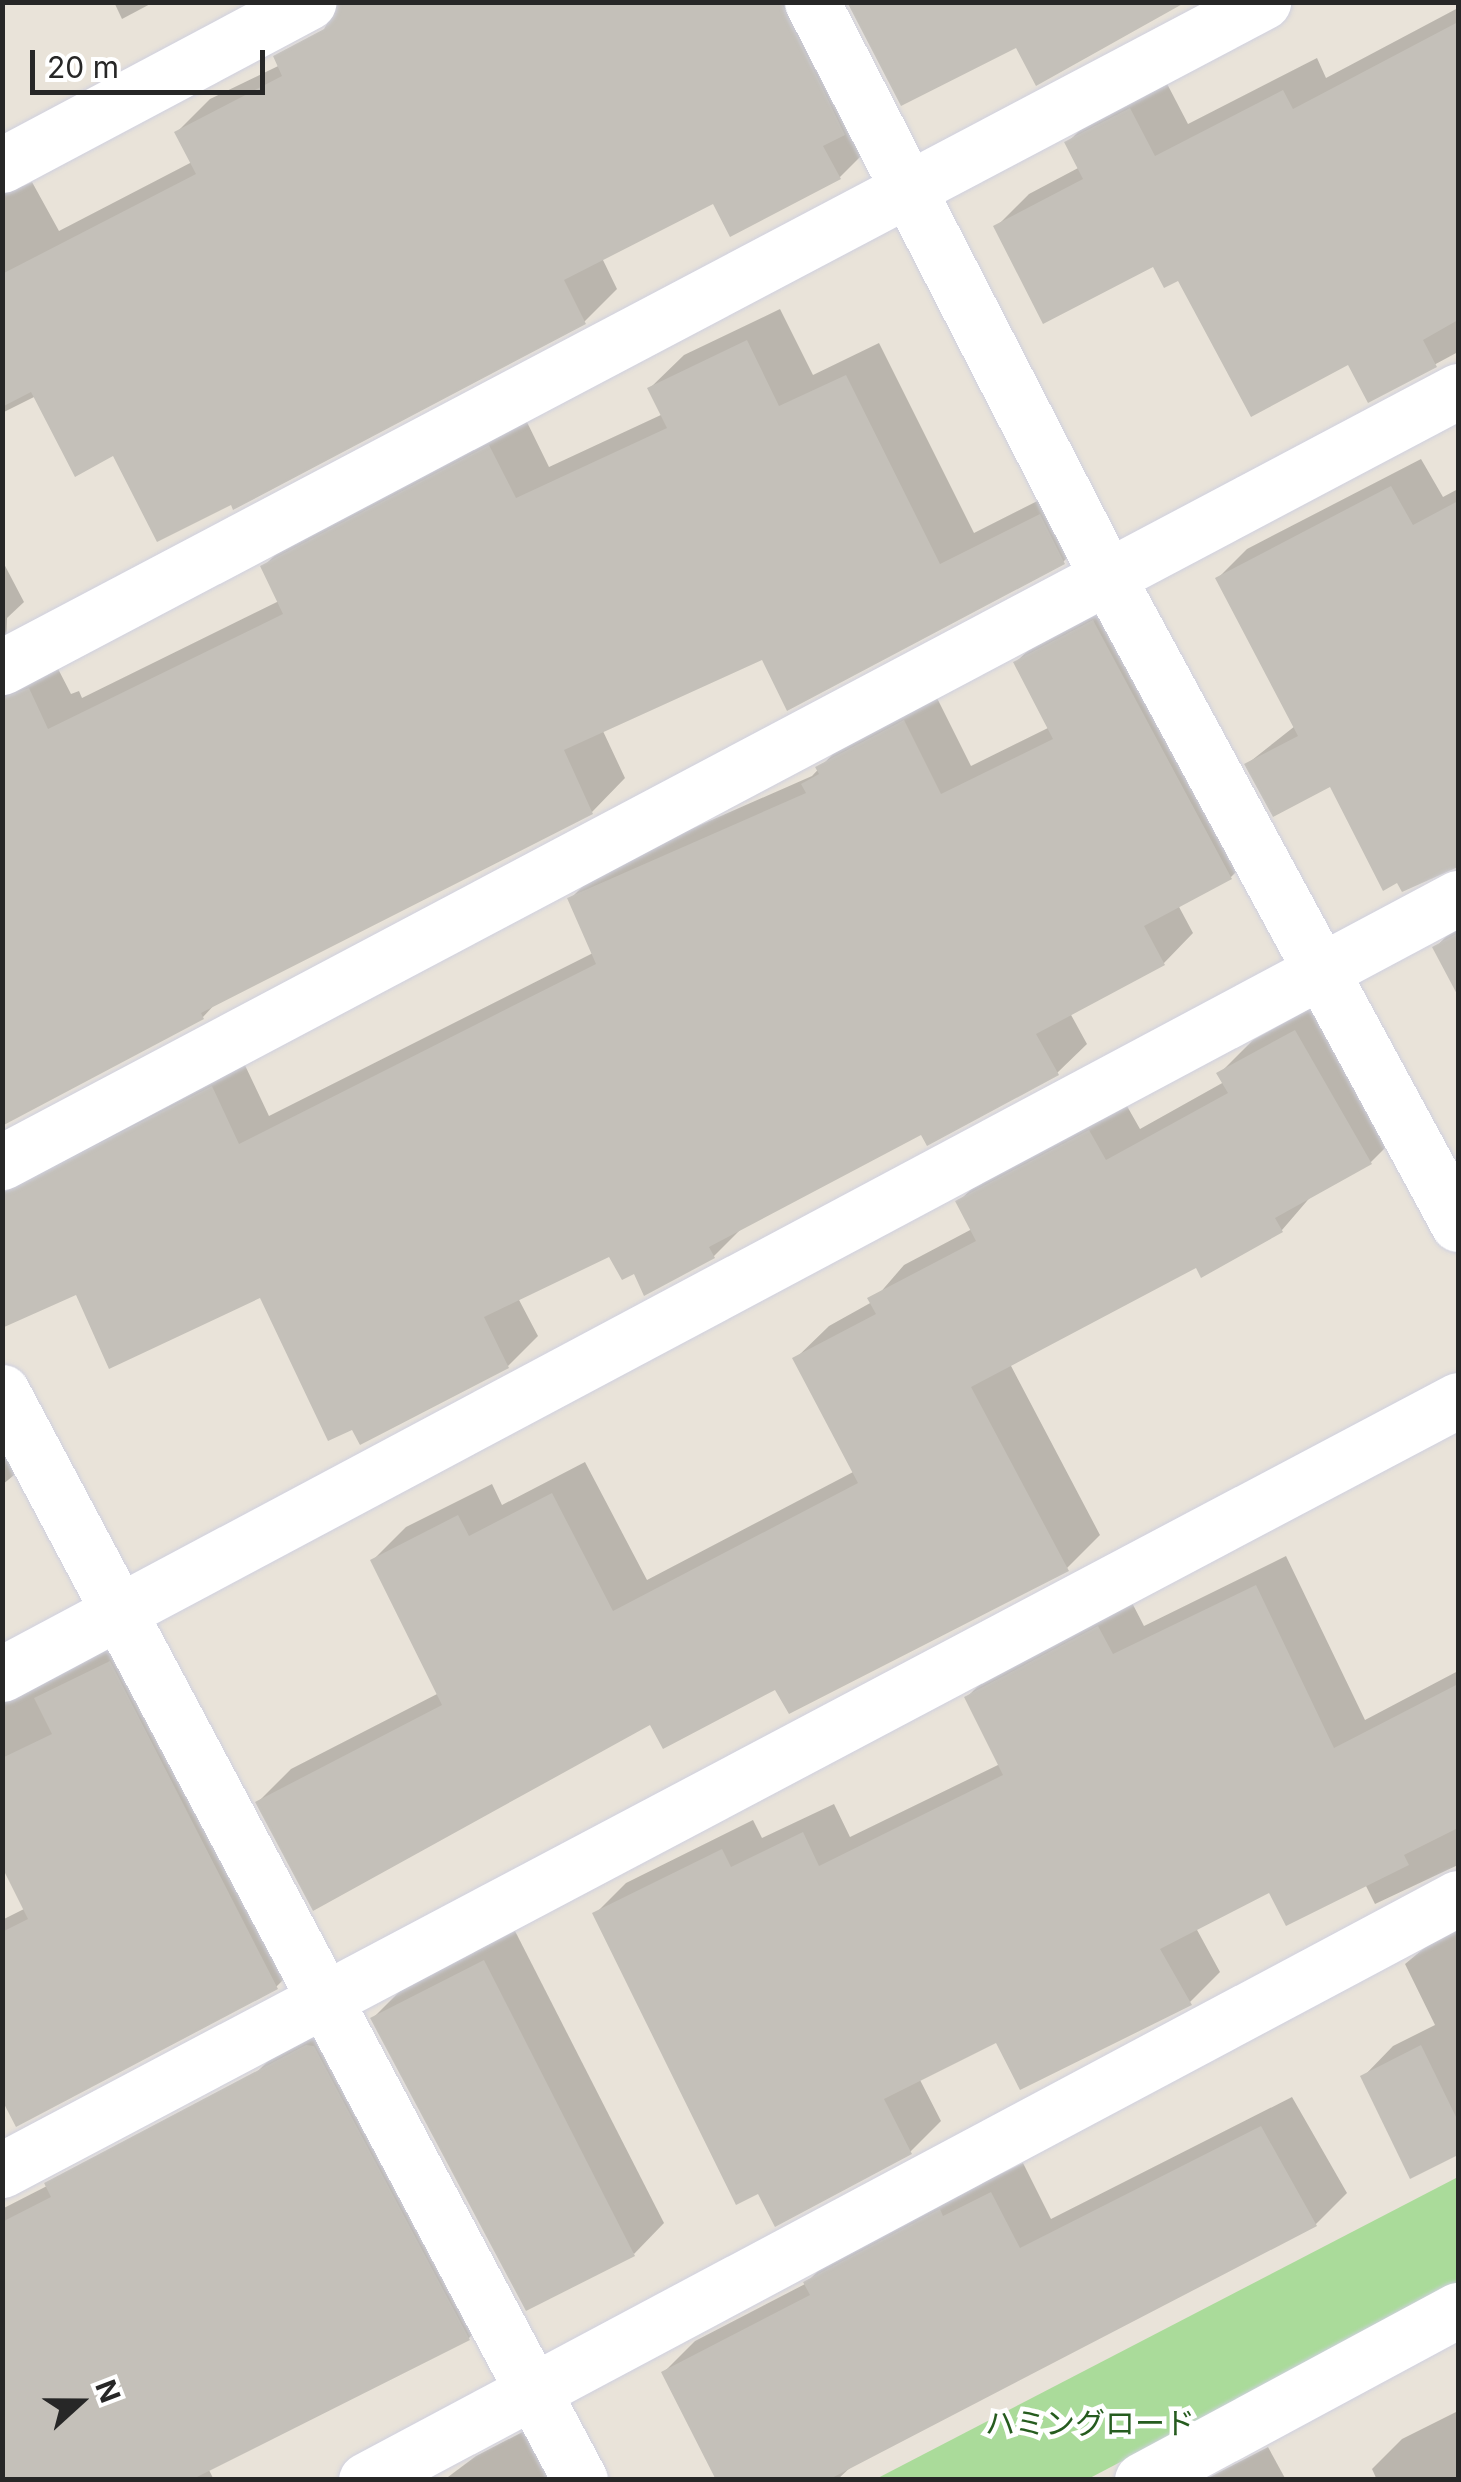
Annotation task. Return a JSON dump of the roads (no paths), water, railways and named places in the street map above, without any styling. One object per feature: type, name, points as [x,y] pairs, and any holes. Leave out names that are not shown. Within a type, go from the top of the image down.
[{"type":"street","points":[[2,166],[308,2]]},
{"type":"street","points":[[812,2],[1107,576],[1458,1224]]},
{"type":"street","points":[[2,667],[1264,2]]},
{"type":"street","points":[[2,1162],[1458,392]]},
{"type":"street","points":[[2,1674],[1458,898]]},
{"type":"street","points":[[2,1392],[328,1996],[580,2480]]},
{"type":"street","points":[[2,2170],[1458,1400]]},
{"type":"street","points":[[366,2480],[1458,1898]]},
{"type":"street","points":[[1142,2480],[1458,2310]]},
{"type":"park label","name":"ハミングロード","points":[[1090,2423]]}]
